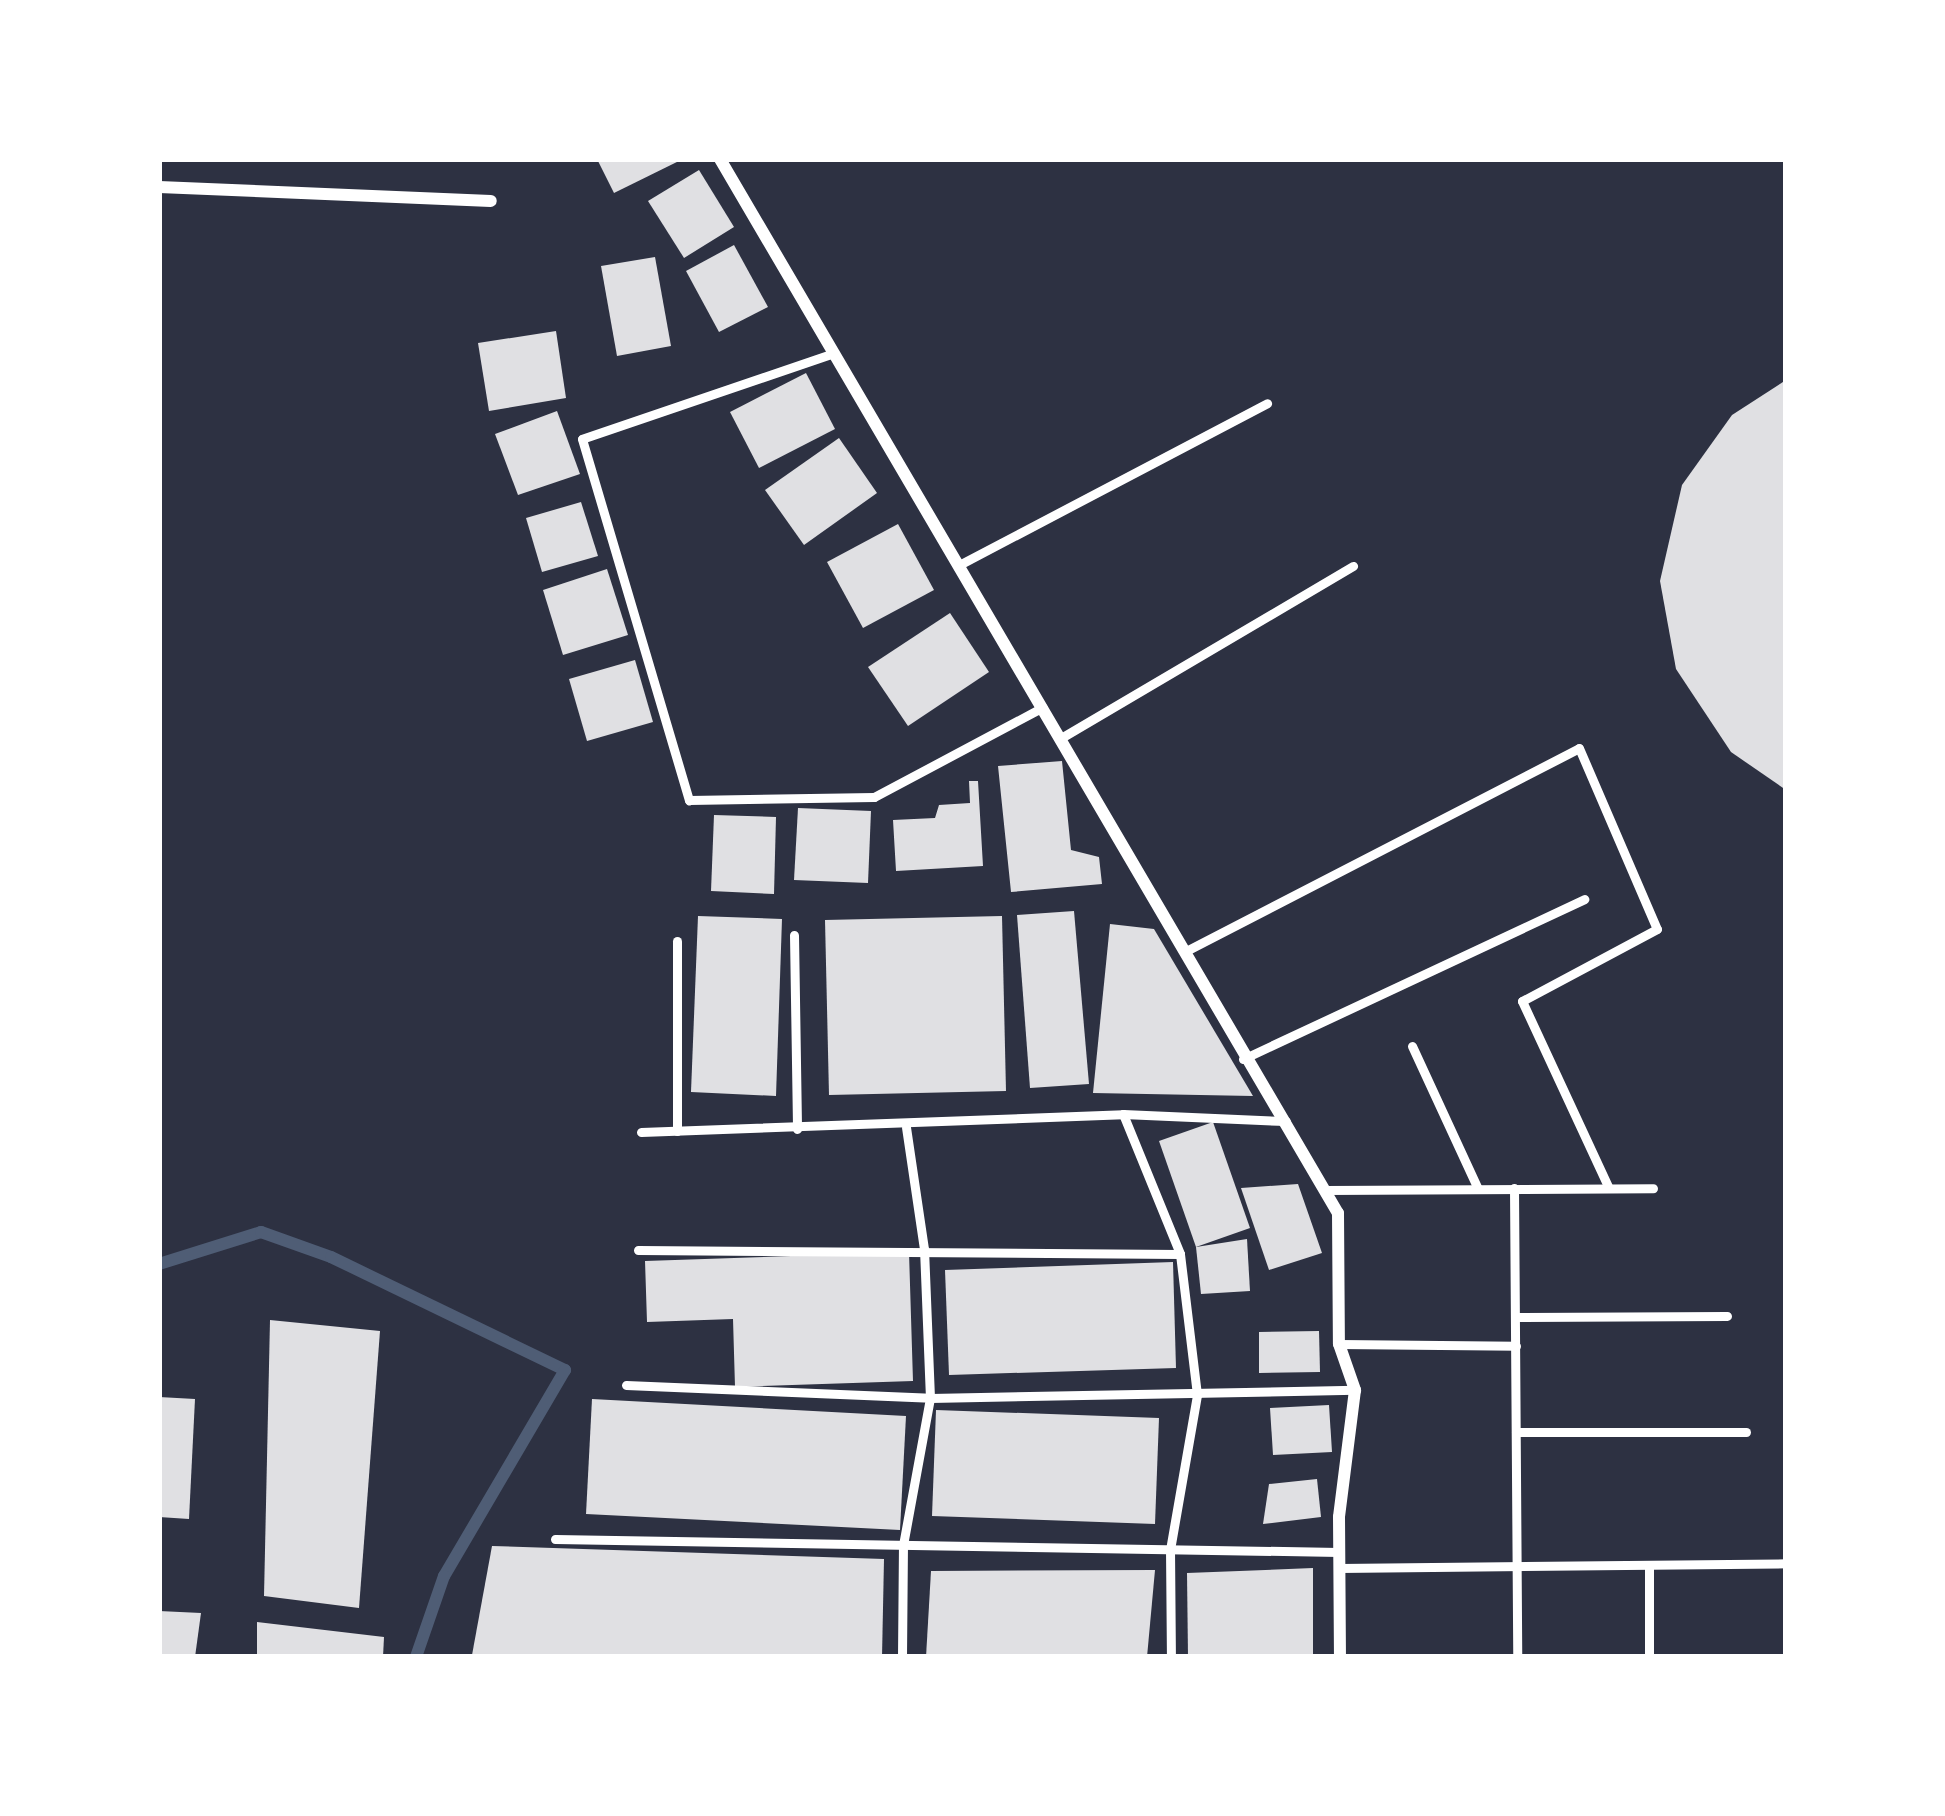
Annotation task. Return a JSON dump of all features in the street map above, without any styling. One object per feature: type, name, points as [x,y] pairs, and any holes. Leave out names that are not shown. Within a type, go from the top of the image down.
[{"type":"street","points":[[721,159],[1186,951],[1243,1059],[1286,1121],[1338,1213],[1339,1344],[1355,1390],[1340,1552],[1340,1657]]},
{"type":"street","points":[[159,187],[490,201]]},
{"type":"lane","points":[[834,352],[583,439],[689,800],[874,797],[1043,707]]},
{"type":"lane","points":[[959,565],[1267,403]]},
{"type":"lane","points":[[1060,737],[1353,566]]},
{"type":"lane","points":[[1186,951],[1579,748],[1658,929],[1522,1001],[1610,1188]]},
{"type":"lane","points":[[1243,1059],[1584,898]]},
{"type":"lane","points":[[794,935],[796,1130]]},
{"type":"lane","points":[[677,941],[677,1131]]},
{"type":"lane","points":[[1412,1046],[1478,1189]]},
{"type":"lane","points":[[641,1132],[906,1127],[1123,1114],[1286,1121]]},
{"type":"lane","points":[[1123,1114],[1180,1253],[1197,1395],[1170,1550],[1171,1657]]},
{"type":"lane","points":[[902,1657],[903,1545],[930,1398],[924,1249],[906,1127]]},
{"type":"lane","points":[[1514,1188],[1517,1657]]},
{"type":"lane","points":[[1324,1190],[1653,1188]]},
{"type":"lane","points":[[638,1250],[1180,1253]]},
{"type":"lane","points":[[1515,1317],[1727,1316]]},
{"type":"lane","points":[[1339,1344],[1516,1346]]},
{"type":"lane","points":[[626,1384],[930,1398],[1355,1390]]},
{"type":"lane","points":[[1516,1432],[1746,1432]]},
{"type":"lane","points":[[555,1539],[1340,1552]]},
{"type":"lane","points":[[1340,1568],[1786,1563]]},
{"type":"lane","points":[[1649,1564],[1649,1657]]},
{"type":"building","points":[[597,159],[683,159],[614,193]]},
{"type":"building","points":[[699,170],[734,227],[684,258],[648,201]]},
{"type":"building","points":[[734,245],[768,307],[719,332],[686,271]]},
{"type":"building","points":[[655,257],[671,346],[617,356],[601,266]]},
{"type":"building","points":[[556,331],[566,398],[489,411],[478,343]]},
{"type":"building","points":[[806,373],[835,429],[759,468],[730,412]]},
{"type":"building","points":[[1786,380],[1786,790],[1731,752],[1676,669],[1660,581],[1682,485],[1732,415]]},
{"type":"building","points":[[557,411],[580,474],[518,495],[495,434]]},
{"type":"building","points":[[839,438],[877,493],[804,545],[765,490]]},
{"type":"building","points":[[581,502],[598,556],[542,572],[526,518]]},
{"type":"building","points":[[898,524],[934,590],[863,628],[827,562]]},
{"type":"building","points":[[607,569],[628,635],[563,655],[543,590]]},
{"type":"building","points":[[950,613],[989,672],[908,726],[868,667]]},
{"type":"building","points":[[635,660],[653,722],[587,741],[569,679]]},
{"type":"building","points":[[1062,761],[1071,850],[1099,857],[1102,884],[1011,892],[998,766]]},
{"type":"building","points":[[969,781],[978,781],[983,866],[896,871],[893,820],[935,818],[939,805],[970,803]]},
{"type":"building","points":[[798,808],[871,811],[868,883],[794,880]]},
{"type":"building","points":[[714,815],[776,817],[774,894],[711,891]]},
{"type":"building","points":[[1074,911],[1089,1084],[1030,1088],[1017,915]]},
{"type":"building","points":[[698,916],[782,919],[776,1096],[691,1092]]},
{"type":"building","points":[[1002,916],[1006,1091],[829,1095],[825,920]]},
{"type":"building","points":[[1110,924],[1154,929],[1253,1096],[1093,1093]]},
{"type":"building","points":[[1213,1122],[1250,1228],[1196,1247],[1159,1141]]},
{"type":"building","points":[[1298,1184],[1322,1253],[1269,1270],[1241,1188]]},
{"type":"building","points":[[1247,1239],[1250,1291],[1201,1294],[1196,1247]]},
{"type":"building","points":[[909,1252],[913,1381],[735,1387],[733,1319],[647,1322],[645,1261]]},
{"type":"building","points":[[1173,1262],[1176,1368],[949,1375],[945,1270]]},
{"type":"building","points":[[270,1320],[380,1331],[359,1608],[264,1596]]},
{"type":"building","points":[[1319,1331],[1320,1372],[1259,1373],[1259,1332]]},
{"type":"building","points":[[159,1397],[195,1399],[189,1519],[159,1517]]},
{"type":"building","points":[[592,1399],[906,1416],[900,1530],[586,1514]]},
{"type":"building","points":[[1329,1405],[1332,1452],[1273,1455],[1270,1408]]},
{"type":"building","points":[[936,1410],[1159,1418],[1155,1524],[932,1516]]},
{"type":"building","points":[[1317,1479],[1321,1517],[1263,1524],[1269,1484]]},
{"type":"building","points":[[492,1546],[884,1559],[882,1657],[472,1655]]},
{"type":"building","points":[[1313,1568],[1313,1657],[1188,1657],[1187,1573]]},
{"type":"building","points":[[1155,1570],[1147,1657],[926,1657],[931,1571]]},
{"type":"building","points":[[159,1611],[201,1613],[195,1657],[159,1657]]},
{"type":"building","points":[[257,1622],[384,1637],[383,1657],[257,1657]]},
{"type":"waterway","points":[[159,1264],[261,1232],[331,1257],[565,1370],[444,1576],[416,1657]]}]
